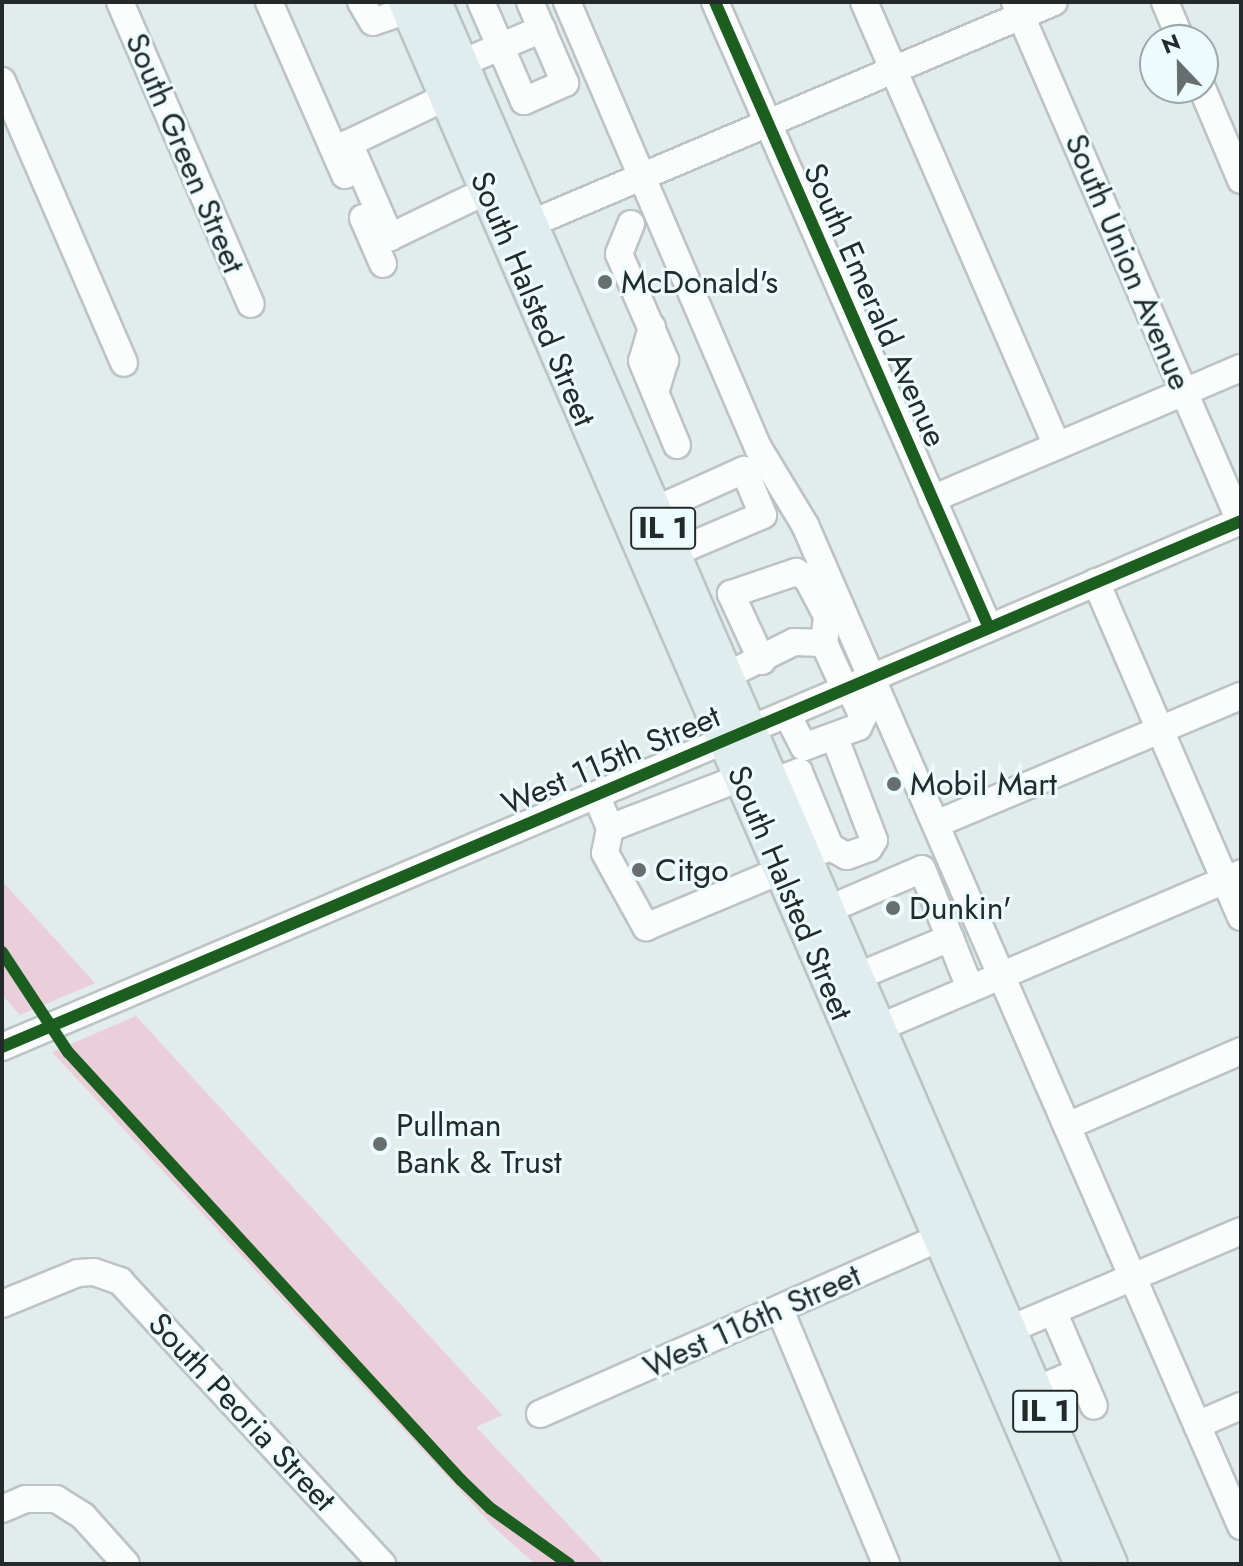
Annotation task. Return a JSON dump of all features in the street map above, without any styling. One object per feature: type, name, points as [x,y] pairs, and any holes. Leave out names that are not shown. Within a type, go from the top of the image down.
[{"type":"main road","name":"South Halsted Street","points":[[416,5],[462,63],[518,229],[737,735],[792,767],[805,859],[865,1033],[996,1335],[1081,1564]]},
{"type":"main road","name":"South Halsted Street","points":[[416,5],[446,97],[486,191],[518,229],[674,553],[726,676],[737,735],[740,778],[805,859],[856,977],[865,1033]]},
{"type":"main road","name":"South Halsted Street","points":[[996,1335],[1036,1390],[1111,1564]]},
{"type":"street","name":"South Green Street","points":[[120,2],[251,304]]},
{"type":"street","points":[[269,2],[383,264]]},
{"type":"street","points":[[361,2],[373,22],[416,5]]},
{"type":"street","points":[[481,2],[524,101],[565,83],[530,2]]},
{"type":"street","points":[[567,2],[759,449],[805,525],[855,685],[863,720],[834,736],[792,767]]},
{"type":"street","name":"South Emerald Avenue","points":[[715,2],[989,628]]},
{"type":"street","points":[[864,2],[1057,446]]},
{"type":"street","points":[[518,229],[894,70],[1018,9],[1054,2]]},
{"type":"street","points":[[1165,2],[1174,24]]},
{"type":"street","name":"South Union Avenue","points":[[1018,9],[1241,521]]},
{"type":"street","points":[[462,63],[542,29]]},
{"type":"street","points":[[2,81],[124,363]]},
{"type":"street","points":[[446,97],[349,143],[390,237],[486,191]]},
{"type":"street","points":[[1209,104],[1241,180]]},
{"type":"street","points":[[631,224],[619,254],[652,327],[641,351],[677,445]]},
{"type":"street","points":[[932,499],[1241,368]]},
{"type":"street","points":[[655,510],[744,470],[763,515],[674,553]]},
{"type":"street","name":"West 115th Street","points":[[2,1047],[1241,521]]},
{"type":"street","points":[[762,661],[731,594],[796,572],[807,578],[827,616],[824,643],[855,685],[936,824],[1241,1526]]},
{"type":"street","points":[[1096,582],[1160,730],[1233,877],[1241,917]]},
{"type":"street","points":[[704,624],[739,609]]},
{"type":"street","points":[[726,676],[762,661],[794,642],[824,643]]},
{"type":"street","points":[[936,824],[1241,696]]},
{"type":"street","points":[[787,714],[792,767]]},
{"type":"street","points":[[596,795],[610,828],[605,853],[646,927],[805,859],[847,856],[869,848],[874,840],[834,736]]},
{"type":"street","points":[[663,766],[678,801]]},
{"type":"street","points":[[610,828],[740,778]]},
{"type":"street","points":[[827,910],[922,869],[970,988]]},
{"type":"street","points":[[865,1033],[1233,877]]},
{"type":"street","points":[[856,977],[950,938]]},
{"type":"street","points":[[1067,1126],[1241,1051]]},
{"type":"street","points":[[996,1335],[1241,1231]]},
{"type":"street","name":"West 116th Street","points":[[540,1414],[952,1232]]},
{"type":"street","name":"South Peoria Street","points":[[2,1304],[64,1278],[94,1272],[120,1281],[382,1564]]},
{"type":"street","points":[[780,1310],[886,1564]]},
{"type":"street","points":[[1053,1311],[1094,1406]]},
{"type":"street","points":[[1036,1390],[1079,1372]]},
{"type":"street","points":[[1197,1425],[1241,1406]]},
{"type":"street","points":[[2,1509],[25,1499],[56,1499],[83,1516],[114,1561]]},
{"type":"shaded area","points":[[2,881],[95,983],[20,1015],[2,995]]},
{"type":"shaded area","points":[[136,1016],[502,1415],[476,1427],[605,1564],[535,1564],[495,1528],[52,1052]]},
{"type":"cycle path","points":[[715,2],[989,628]]},
{"type":"cycle path","points":[[2,1047],[1241,521]]},
{"type":"cycle path","points":[[2,952],[68,1052],[461,1480],[490,1508],[569,1564]]},
{"type":"place","name":"McDonald's","points":[[605,282]]},
{"type":"place","name":"Mobil Mart","points":[[894,784]]},
{"type":"place","name":"Citgo","points":[[639,870]]},
{"type":"place","name":"Dunkin'","points":[[893,908]]},
{"type":"place","name":"Pullman Bank & Trust","points":[[380,1144]]}]
